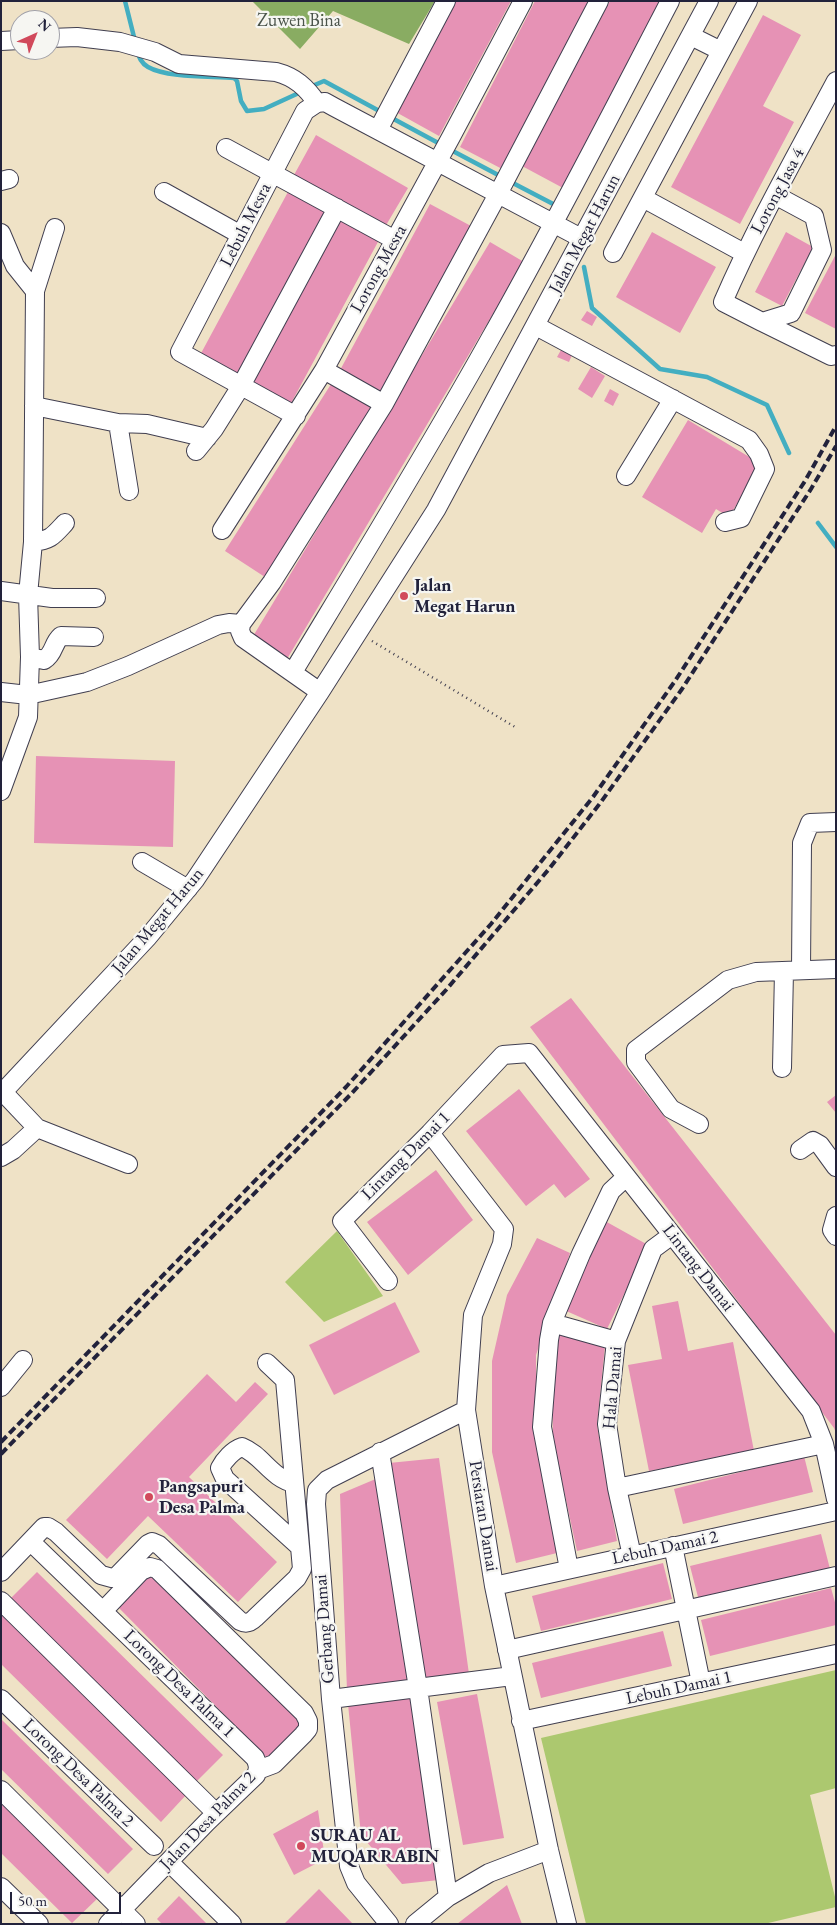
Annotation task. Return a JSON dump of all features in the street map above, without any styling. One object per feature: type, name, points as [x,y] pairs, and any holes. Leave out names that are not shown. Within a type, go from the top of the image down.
[{"type":"street","points":[[384,119],[446,1]]},
{"type":"street","name":"Lorong Mesra","points":[[222,530],[324,370],[523,1]]},
{"type":"street","points":[[320,692],[243,638],[240,631],[241,624],[272,582],[384,404],[599,1]]},
{"type":"street","points":[[293,672],[424,454],[554,223],[670,1]]},
{"type":"street","name":"Jalan Megat Harun","points":[[2,1093],[148,937],[188,889],[320,692],[436,510],[709,1]]},
{"type":"street","name":"Jalan Megat Harun","points":[[614,253],[748,1]]},
{"type":"street","points":[[691,36],[721,52]]},
{"type":"street","points":[[60,38],[77,37],[136,46],[160,54],[179,64],[276,72],[290,76],[309,93],[325,102],[384,119],[504,182],[554,223],[583,239]]},
{"type":"street","name":"Lorong Jasa 4","points":[[762,322],[723,302],[744,253],[836,82]]},
{"type":"street","name":"Lebuh Mesra","points":[[242,386],[180,352],[305,111],[309,93]]},
{"type":"street","points":[[226,148],[395,240]]},
{"type":"street","points":[[164,192],[241,235]]},
{"type":"street","points":[[762,322],[791,313],[822,250],[814,216],[775,195]]},
{"type":"street","points":[[643,198],[744,253]]},
{"type":"street","points":[[34,406],[118,423],[147,424],[202,445],[242,386],[336,208]]},
{"type":"street","points":[[1,791],[28,717],[30,657],[28,595],[33,542],[35,291],[55,228]]},
{"type":"street","points":[[1,233],[15,266],[35,291]]},
{"type":"street","points":[[762,322],[831,356],[836,355]]},
{"type":"street","points":[[536,326],[749,440],[759,454],[765,469],[741,518],[725,522]]},
{"type":"street","points":[[324,370],[384,404]]},
{"type":"street","points":[[242,386],[296,416]]},
{"type":"street","points":[[626,476],[673,399]]},
{"type":"street","points":[[118,423],[129,491]]},
{"type":"street","points":[[33,542],[46,541],[64,523]]},
{"type":"street","points":[[1,591],[52,598],[96,598]]},
{"type":"street","points":[[1,692],[28,695],[87,682],[128,666],[218,625],[229,623],[241,624]]},
{"type":"street","points":[[30,657],[44,660],[51,656],[56,641],[61,636],[94,637]]},
{"type":"street","points":[[782,1068],[793,970],[802,843],[810,823],[836,822]]},
{"type":"street","points":[[142,862],[188,889]]},
{"type":"street","points":[[698,1124],[671,1109],[636,1062],[636,1050],[728,980],[756,972],[836,969]]},
{"type":"street","name":"Lintang Damai 1","points":[[388,1281],[342,1221],[503,1055],[529,1053]]},
{"type":"street","name":"Lintang Damai","points":[[529,1053],[811,1411],[824,1444],[836,1499]]},
{"type":"street","points":[[2,1093],[37,1128],[128,1164]]},
{"type":"street","points":[[1,1157],[13,1150],[37,1128]]},
{"type":"street","name":"Persiaran Damai","points":[[430,1132],[504,1229],[502,1244],[473,1315],[466,1410],[494,1586],[521,1721],[567,1924]]},
{"type":"street","points":[[800,1150],[812,1141],[820,1145],[836,1167]]},
{"type":"street","points":[[569,1570],[542,1427],[549,1340],[552,1323],[611,1190],[626,1177]]},
{"type":"street","points":[[836,1216],[832,1230],[836,1236]]},
{"type":"street","name":"Hala Damai","points":[[632,1556],[617,1488],[607,1424],[616,1341],[654,1249],[672,1235]]},
{"type":"street","points":[[552,1323],[616,1341]]},
{"type":"street","points":[[1,1387],[23,1360]]},
{"type":"street","points":[[1,1572],[44,1527],[48,1527],[101,1575],[112,1578],[117,1576],[152,1542],[159,1545],[240,1621],[250,1622],[300,1575],[302,1569],[285,1380],[267,1363]]},
{"type":"street","name":"Gerbang Damai","points":[[389,1924],[356,1883],[349,1866],[331,1699],[316,1504],[317,1490],[327,1480],[466,1410]]},
{"type":"street","points":[[617,1488],[824,1444]]},
{"type":"street","points":[[294,1483],[280,1478],[253,1453],[242,1447],[237,1449],[223,1462],[220,1468],[225,1480],[300,1548]]},
{"type":"street","points":[[380,1452],[418,1688],[448,1897]]},
{"type":"street","name":"Lebuh Damai 2","points":[[494,1586],[836,1511]]},
{"type":"street","name":"Lorong Desa Palma 1","points":[[31,1542],[257,1764]]},
{"type":"street","points":[[673,1546],[701,1683]]},
{"type":"street","points":[[102,1611],[141,1570],[150,1567],[157,1569],[304,1713],[308,1721],[308,1729],[303,1735],[274,1764],[257,1764]]},
{"type":"street","points":[[507,1650],[836,1576]]},
{"type":"street","points":[[1,1601],[216,1813]]},
{"type":"street","name":"Lebuh Damai 1","points":[[521,1721],[836,1654]]},
{"type":"street","points":[[331,1699],[512,1676]]},
{"type":"street","name":"Lorong Desa Palma 2","points":[[1,1699],[154,1846]]},
{"type":"street","name":"Jalan Desa Palma 2","points":[[108,1924],[216,1813],[256,1775],[257,1764]]},
{"type":"street","points":[[1,1790],[136,1924]]},
{"type":"street","points":[[415,1924],[448,1897],[490,1873],[549,1850]]},
{"type":"street","points":[[169,1862],[232,1924]]},
{"type":"street","points":[[1,1887],[39,1924]]},
{"type":"path","points":[[358,633],[515,727]]},
{"type":"green space","name":"Zuwen Bina","points":[[252,1],[435,1],[409,44],[333,11],[300,49]]},
{"type":"green space","points":[[337,1231],[383,1296],[324,1322],[285,1282]]},
{"type":"green space","points":[[836,1670],[836,1788],[810,1795],[836,1907],[764,1924],[586,1924],[541,1738]]},
{"type":"building","points":[[453,1],[511,1],[439,136],[394,111]]},
{"type":"building","points":[[535,1],[594,1],[506,171],[460,147]]},
{"type":"building","points":[[610,1],[663,1],[563,188],[522,166]]},
{"type":"building","points":[[763,15],[801,35],[763,106],[794,122],[740,224],[671,187]]},
{"type":"building","points":[[316,135],[408,188],[385,227],[294,175]]},
{"type":"building","points":[[289,190],[330,212],[239,379],[199,357]]},
{"type":"building","points":[[430,204],[471,226],[380,395],[339,372]]},
{"type":"building","points":[[339,218],[379,240],[289,407],[248,385]]},
{"type":"building","points":[[652,232],[716,267],[680,333],[616,297]]},
{"type":"building","points":[[786,232],[813,247],[782,306],[755,292]]},
{"type":"building","points":[[490,242],[524,262],[287,659],[252,638]]},
{"type":"building","points":[[836,254],[836,329],[805,313]]},
{"type":"building","points":[[587,311],[597,317],[592,326],[581,320]]},
{"type":"building","points":[[561,350],[572,355],[569,362],[557,357]]},
{"type":"building","points":[[591,367],[605,376],[592,398],[578,389]]},
{"type":"building","points":[[333,381],[376,409],[268,579],[225,551]]},
{"type":"building","points":[[610,389],[619,394],[613,406],[604,401]]},
{"type":"building","points":[[688,420],[761,464],[729,517],[716,509],[702,533],[642,497]]},
{"type":"building","points":[[36,756],[175,761],[173,847],[34,843]]},
{"type":"building","points":[[571,998],[836,1335],[836,1433],[530,1027]]},
{"type":"building","points":[[519,1089],[590,1179],[565,1198],[554,1184],[526,1206],[466,1131]]},
{"type":"building","points":[[836,1095],[836,1113],[827,1102]]},
{"type":"building","points":[[436,1170],[473,1220],[408,1275],[367,1222]]},
{"type":"building","points":[[605,1221],[648,1245],[607,1329],[564,1310]]},
{"type":"building","points":[[537,1238],[570,1253],[536,1355],[536,1437],[557,1553],[516,1563],[492,1452],[492,1361],[507,1295]]},
{"type":"building","points":[[678,1301],[688,1351],[733,1342],[754,1451],[649,1471],[628,1365],[662,1359],[652,1306]]},
{"type":"building","points":[[395,1302],[420,1352],[334,1395],[309,1345]]},
{"type":"building","points":[[557,1335],[579,1337],[605,1346],[597,1425],[617,1541],[577,1551],[553,1440],[552,1349]]},
{"type":"building","name":"Pangsapuri Desa Palma","points":[[207,1374],[236,1402],[255,1382],[268,1394],[189,1477],[277,1562],[238,1602],[148,1516],[107,1559],[66,1520]]},
{"type":"building","points":[[804,1456],[813,1492],[683,1524],[674,1489]]},
{"type":"building","points":[[439,1458],[469,1674],[424,1679],[389,1463]]},
{"type":"building","points":[[378,1478],[409,1684],[347,1691],[340,1494]]},
{"type":"building","points":[[821,1534],[830,1569],[699,1601],[690,1566]]},
{"type":"building","points":[[663,1563],[672,1599],[541,1631],[532,1596]]},
{"type":"building","points":[[37,1572],[223,1755],[196,1782],[10,1599]]},
{"type":"building","points":[[148,1572],[305,1724],[271,1762],[117,1606]]},
{"type":"building","points":[[831,1588],[836,1606],[836,1625],[710,1656],[701,1620]]},
{"type":"building","points":[[1,1611],[187,1794],[161,1822],[1,1664]]},
{"type":"building","points":[[663,1631],[672,1666],[541,1698],[532,1663]]},
{"type":"building","points":[[413,1694],[439,1880],[402,1884],[361,1835],[348,1704]]},
{"type":"building","points":[[477,1694],[504,1838],[463,1845],[437,1702]]},
{"type":"building","points":[[1,1719],[133,1849],[108,1874],[1,1769]]},
{"type":"building","points":[[1,1803],[98,1898],[72,1923],[1,1853]]},
{"type":"building","name":"SURAU AL MUQARRABIN","points":[[318,1810],[325,1859],[294,1875],[273,1834]]},
{"type":"building","points":[[507,1885],[522,1924],[457,1924]]},
{"type":"building","points":[[319,1889],[353,1924],[284,1924]]},
{"type":"building","points":[[179,1896],[207,1924],[162,1924],[157,1919]]},
{"type":"waterway","points":[[125,1],[135,41]]},
{"type":"waterway","points":[[137,51],[144,64],[156,71],[178,75],[234,78],[237,81],[241,101],[247,111],[264,109],[301,92]]},
{"type":"waterway","points":[[310,87],[324,81],[383,113]]},
{"type":"waterway","points":[[390,117],[442,145]]},
{"type":"waterway","points":[[449,149],[502,177]]},
{"type":"waterway","points":[[509,181],[557,206]]},
{"type":"waterway","points":[[584,267],[592,308],[660,369],[707,377],[767,405],[789,453]]},
{"type":"waterway","points":[[818,523],[836,547]]},
{"type":"railway","points":[[1,1442],[346,1087],[491,924],[593,797],[675,681],[805,481],[836,426]]},
{"type":"railway","points":[[1,1454],[352,1093],[446,990],[549,869],[601,802],[682,689],[811,489],[836,446]]},
{"type":"place","name":"Jalan Megat Harun","points":[[404,596]]},
{"type":"place","name":"Pangsapuri Desa Palma","points":[[149,1497]]},
{"type":"place","name":"SURAU AL MUQARRABIN","points":[[301,1846]]}]
